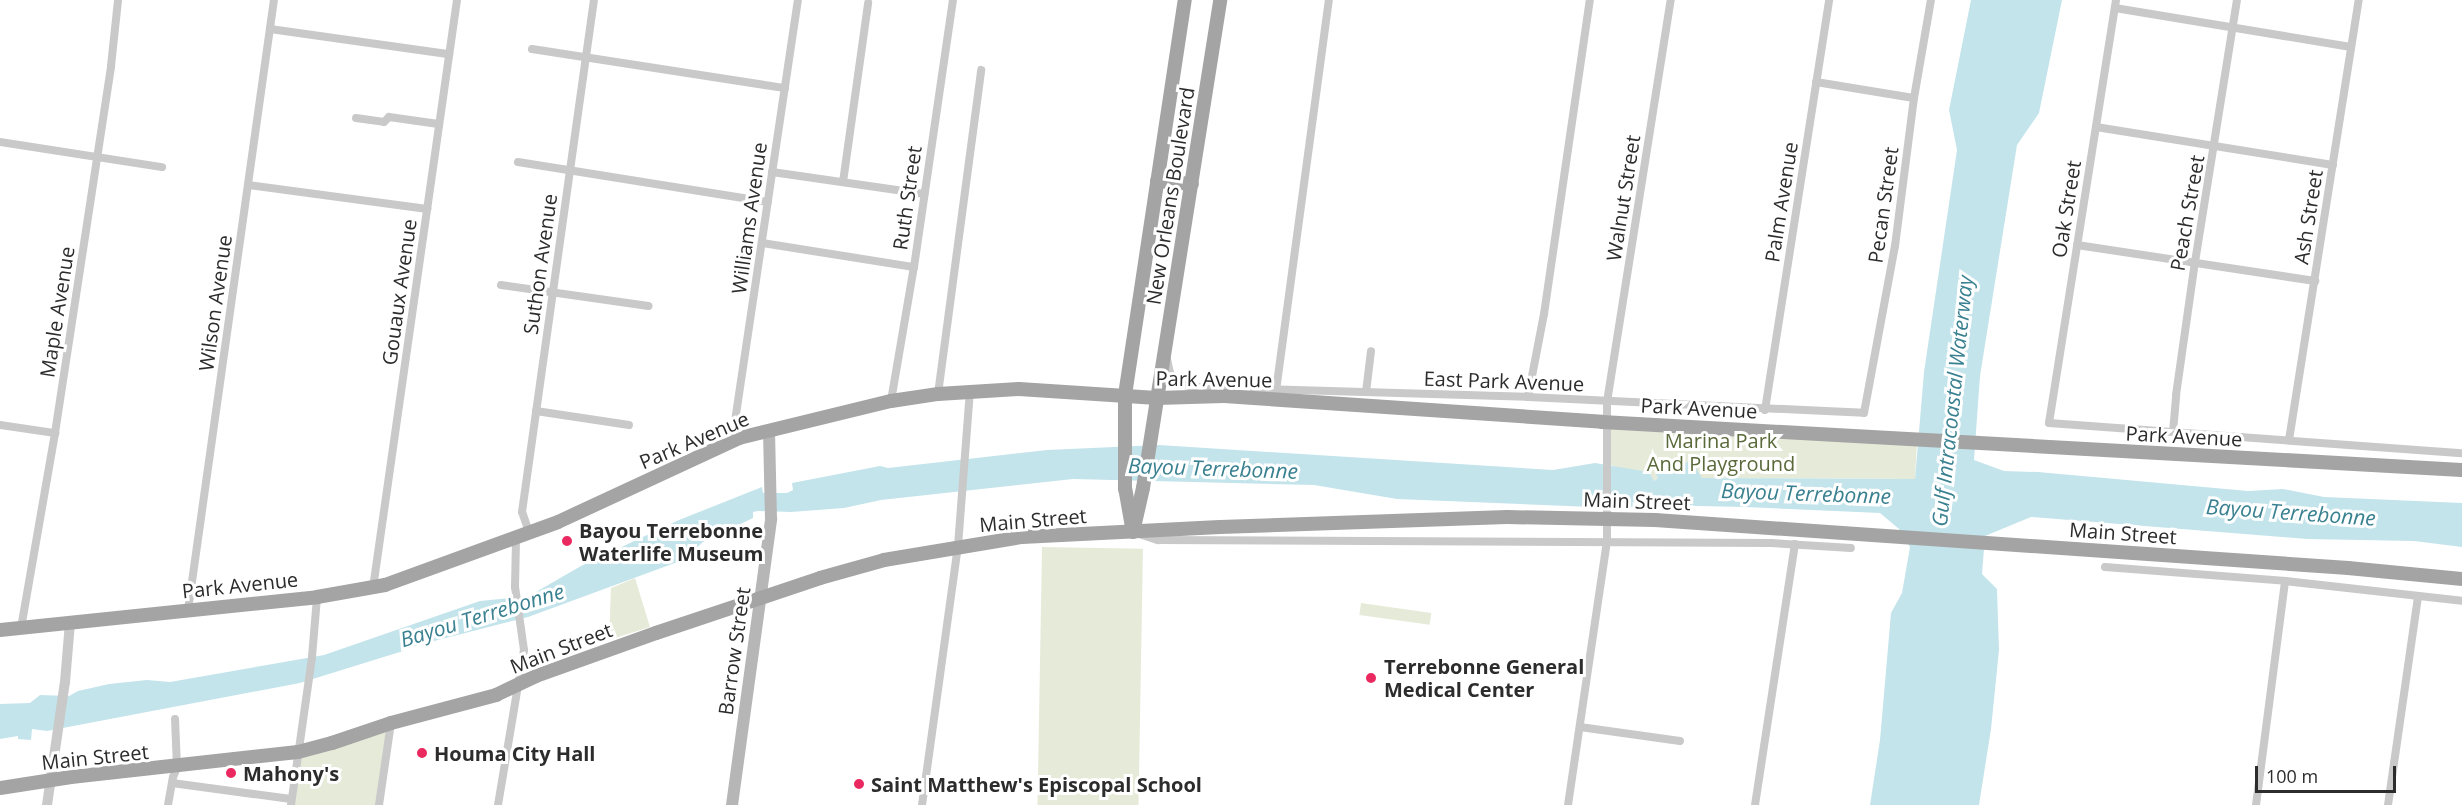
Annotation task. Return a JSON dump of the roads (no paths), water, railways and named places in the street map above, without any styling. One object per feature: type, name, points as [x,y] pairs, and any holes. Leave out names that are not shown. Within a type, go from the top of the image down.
[{"type":"main road","name":"New Orleans Boulevard","points":[[1133,532],[1125,489],[1125,395],[1185,0]]},
{"type":"main road","name":"New Orleans Boulevard","points":[[1133,532],[1143,488],[1166,352],[1220,0]]},
{"type":"main road","points":[[1157,181],[1192,184]]},
{"type":"main road","name":"Park Avenue","points":[[0,630],[317,597],[373,588],[558,522],[732,441],[891,401],[970,391],[1019,389],[1157,398],[1224,396],[1602,422],[2462,470]]},
{"type":"main road","name":"Barrow Street","points":[[732,805],[771,519],[769,430]]},
{"type":"main road","name":"Main Street","points":[[0,788],[298,752],[391,723],[496,695],[519,684],[762,596],[884,560],[1022,537],[1220,527],[1507,517],[1655,520],[2336,567],[2462,579]]},
{"type":"street","name":"Maple Avenue","points":[[21,628],[55,433],[97,157],[118,0]]},
{"type":"street","name":"Wilson Avenue","points":[[188,610],[274,0]]},
{"type":"street","name":"Gouaux Avenue","points":[[373,588],[457,0]]},
{"type":"street","name":"Suthon Avenue","points":[[498,805],[524,650],[515,587],[522,535],[522,512],[594,0]]},
{"type":"street","name":"Williams Avenue","points":[[732,441],[798,0]]},
{"type":"street","name":"Ruth Street","points":[[891,401],[914,267],[953,0]]},
{"type":"street","points":[[1276,391],[1329,0]]},
{"type":"street","points":[[1528,397],[1545,303],[1590,0]]},
{"type":"street","name":"Walnut Street","points":[[1568,805],[1607,542],[1607,402],[1671,0]]},
{"type":"street","name":"Palm Avenue","points":[[1765,410],[1829,0]]},
{"type":"street","name":"Pecan Street","points":[[1864,413],[1895,246],[1914,98],[1931,0]]},
{"type":"street","name":"Peach Street","points":[[2173,432],[2195,262],[2237,0]]},
{"type":"street","name":"Ash Street","points":[[2289,440],[2359,0]]},
{"type":"street","points":[[843,182],[868,3]]},
{"type":"street","points":[[2115,4],[2351,47]]},
{"type":"street","name":"Oak Street","points":[[2049,423],[2115,4]]},
{"type":"street","points":[[270,29],[449,54]]},
{"type":"street","points":[[532,49],[785,88]]},
{"type":"street","points":[[938,394],[981,70]]},
{"type":"street","points":[[1816,82],[1914,98]]},
{"type":"street","points":[[356,118],[384,122],[389,117],[439,124]]},
{"type":"street","points":[[2096,127],[2333,165]]},
{"type":"street","points":[[0,142],[162,167]]},
{"type":"street","points":[[518,162],[768,202]]},
{"type":"street","points":[[772,172],[924,194]]},
{"type":"street","points":[[248,185],[427,209]]},
{"type":"street","points":[[762,243],[914,267]]},
{"type":"street","points":[[2077,245],[2314,281]]},
{"type":"street","points":[[501,285],[649,306]]},
{"type":"street","points":[[1366,392],[1371,351]]},
{"type":"street","name":"East Park Avenue","points":[[1166,352],[1170,373],[1179,384],[1276,391],[1528,397],[1864,413]]},
{"type":"street","points":[[922,805],[958,546],[970,391]]},
{"type":"street","points":[[536,411],[629,425]]},
{"type":"street","name":"Park Avenue","points":[[2049,423],[2462,453]]},
{"type":"street","points":[[0,424],[55,433]]},
{"type":"street","name":"Main Street","points":[[1133,532],[1158,540],[1795,544],[1851,548]]},
{"type":"street","points":[[1755,805],[1795,544]]},
{"type":"street","name":"Main Street","points":[[2104,567],[2285,581],[2462,601]]},
{"type":"street","points":[[2256,805],[2285,581]]},
{"type":"street","points":[[2388,805],[2418,596]]},
{"type":"street","points":[[172,783],[291,802],[312,657],[317,597]]},
{"type":"street","points":[[47,805],[65,682],[70,623]]},
{"type":"street","points":[[168,805],[177,768],[175,719]]},
{"type":"street","points":[[379,805],[391,723]]},
{"type":"street","points":[[1580,727],[1680,741]]},
{"type":"water","points":[[1971,0],[2062,0],[2039,113],[2017,145],[1980,376],[1974,460],[2004,471],[2248,491],[2283,489],[2324,497],[2462,503],[2462,547],[2414,541],[2307,539],[2031,517],[1985,536],[1982,574],[1997,589],[1999,650],[1991,729],[1979,805],[1870,805],[1880,740],[1891,613],[1902,593],[1910,547],[1899,529],[1880,513],[1654,505],[1618,508],[1397,499],[1314,485],[1073,479],[881,500],[844,508],[791,512],[758,511],[753,512],[753,518],[703,542],[683,560],[528,617],[403,649],[403,651],[300,683],[47,731],[32,729],[31,740],[18,739],[18,736],[0,739],[0,704],[30,703],[40,695],[69,696],[78,691],[109,684],[147,680],[170,682],[324,655],[480,601],[529,596],[581,566],[679,520],[762,487],[763,493],[787,493],[793,490],[792,483],[880,466],[888,468],[1047,450],[1159,445],[1553,470],[1595,463],[1649,472],[1654,481],[1658,478],[1655,473],[1670,465],[1673,470],[1691,460],[1702,478],[1915,479],[1924,372],[1957,150],[1949,110]]},
{"type":"place","name":"Bayou Terrebonne Waterlife Museum","points":[[567,541]]},
{"type":"place","name":"Terrebonne General Medical Center","points":[[1371,678]]},
{"type":"place","name":"Houma City Hall","points":[[422,753]]},
{"type":"place","name":"Mahony's","points":[[231,773]]},
{"type":"place","name":"Saint Matthew's Episcopal School","points":[[859,784]]},
{"type":"water label","name":"Gulf Intracoastal Waterway","points":[[1952,401]]},
{"type":"water label","name":"Bayou Terrebonne","points":[[1213,468]]},
{"type":"water label","name":"Bayou Terrebonne","points":[[1806,493]]},
{"type":"water label","name":"Bayou Terrebonne","points":[[2291,512]]},
{"type":"water label","name":"Bayou Terrebonne","points":[[482,615]]},
{"type":"park label","name":"Marina Park And Playground","points":[[1721,452]]}]
